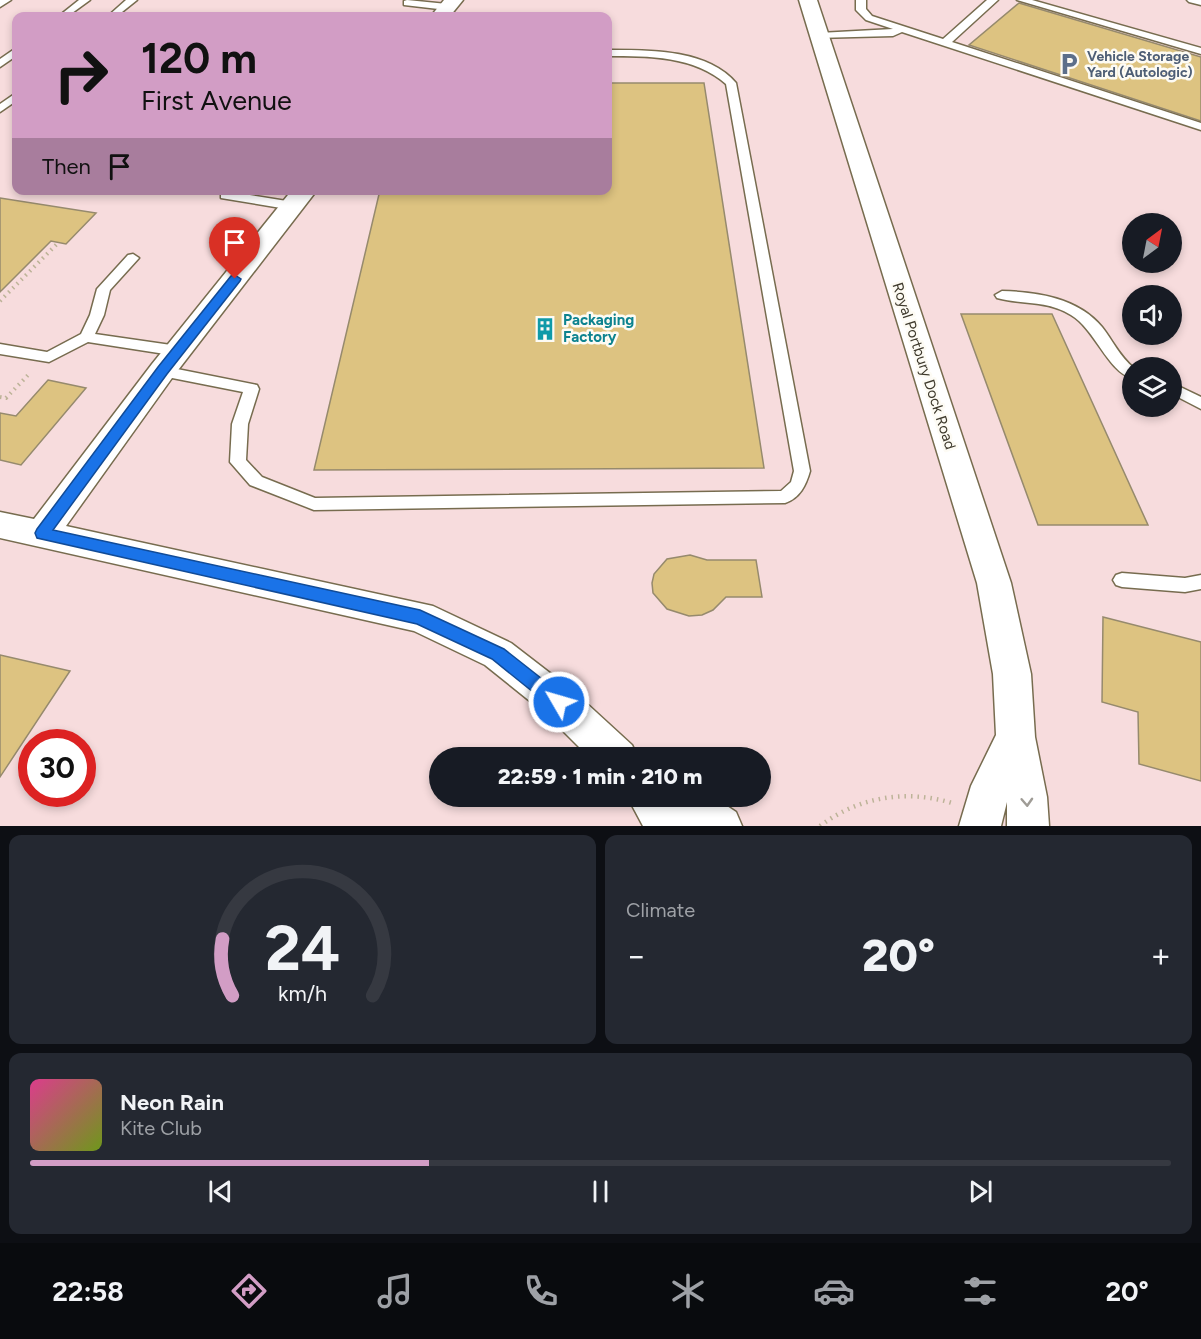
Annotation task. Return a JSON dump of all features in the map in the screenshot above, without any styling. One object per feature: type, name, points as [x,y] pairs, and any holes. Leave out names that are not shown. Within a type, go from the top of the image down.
[{"type":"street","name":"Royal Portbury Dock Road","points":[[808,0],[994,583],[1012,674],[1016,737],[1027,797],[1028,826]]},
{"type":"street","points":[[42,533],[170,361],[299,198]]},
{"type":"street","points":[[0,525],[420,617],[498,654],[559,702],[606,747]]},
{"type":"street","name":"Royal Portbury Dock Road","points":[[982,822],[992,786],[1016,737]]},
{"type":"street","points":[[654,807],[667,826]]},
{"type":"street","points":[[692,807],[721,826]]},
{"type":"lane","points":[[0,4],[6,0]]},
{"type":"lane","points":[[68,12],[85,0]]},
{"type":"lane","points":[[117,12],[132,0]]},
{"type":"lane","points":[[861,0],[861,10],[868,18],[1201,127]]},
{"type":"lane","points":[[945,43],[993,0]]},
{"type":"lane","points":[[1022,0],[1201,51]]},
{"type":"lane","points":[[1192,0],[1201,2]]},
{"type":"lane","points":[[407,3],[447,8]]},
{"type":"lane","points":[[819,36],[893,33],[901,29]]},
{"type":"lane","points":[[86,337],[170,361],[252,389],[240,424],[238,462],[256,481],[314,504],[784,497],[798,485],[802,471],[731,83],[724,75],[700,64],[635,53],[612,53]]},
{"type":"lane","points":[[0,64],[12,54]]},
{"type":"lane","points":[[0,109],[12,99]]},
{"type":"lane","points":[[225,195],[299,198]]},
{"type":"lane","points":[[0,349],[49,357],[86,337],[97,315],[104,289],[133,258]]},
{"type":"lane","points":[[1002,295],[1036,298],[1070,309],[1095,328],[1110,353],[1122,366]]},
{"type":"lane","points":[[1182,394],[1201,404]]},
{"type":"lane","points":[[1122,580],[1185,585],[1201,582]]},
{"type":"path","points":[[0,301],[59,242]]},
{"type":"path","points":[[820,826],[831,816],[856,803],[904,795],[947,801],[982,822]]},
{"type":"shaded area","points":[[0,0],[1201,0],[1201,826],[0,826]]},
{"type":"building","points":[[1019,3],[1201,57],[1201,121],[969,45]]},
{"type":"building","name":"Packaging Factory","points":[[612,83],[704,83],[764,468],[314,470],[379,195],[612,195]]},
{"type":"building","points":[[0,198],[96,213],[66,244],[51,241],[0,292]]},
{"type":"building","points":[[961,314],[1052,314],[1148,525],[1038,525]]},
{"type":"building","points":[[48,380],[86,388],[21,465],[0,460],[0,413],[16,416]]},
{"type":"building","points":[[690,555],[707,560],[756,560],[762,597],[726,597],[713,610],[702,615],[689,616],[667,609],[653,593],[654,574],[667,559]]},
{"type":"building","points":[[1103,617],[1201,642],[1201,781],[1139,764],[1138,712],[1102,702]]},
{"type":"building","points":[[0,655],[70,671],[32,729],[18,729],[18,750],[0,777]]},
{"type":"place","name":"Vehicle Storage Yard (Autologic)","points":[[1069,64]]},
{"type":"place","name":"Packaging Factory","points":[[545,329]]},
{"type":"route","points":[[235,279],[162,371],[42,533],[420,617],[498,654],[559,702]]}]
